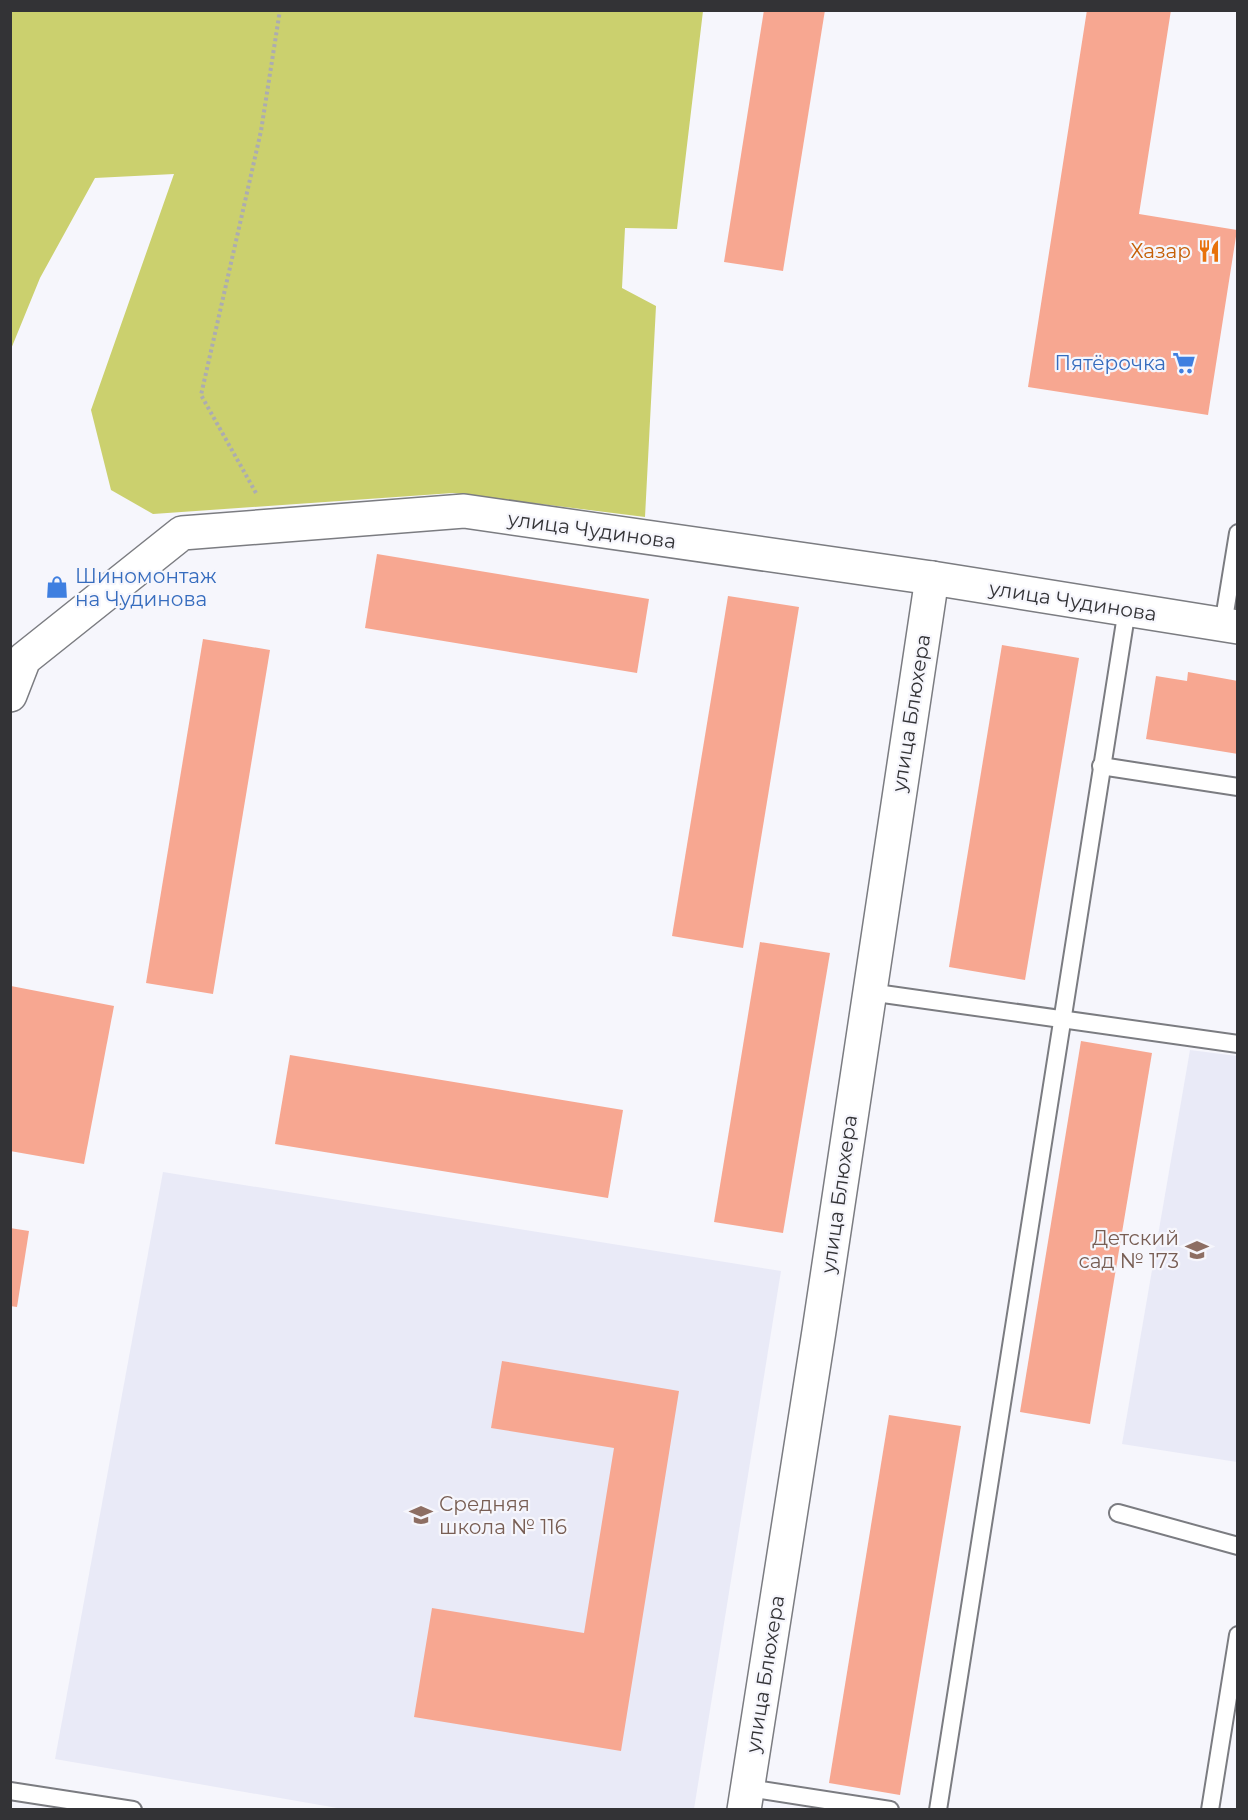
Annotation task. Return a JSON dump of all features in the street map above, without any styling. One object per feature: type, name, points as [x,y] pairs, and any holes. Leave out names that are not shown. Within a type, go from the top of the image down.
[{"type":"street","name":"улица Чудинова","points":[[10,695],[24,659],[182,533],[464,511],[932,578],[1230,626]]},
{"type":"street","name":"улица Блюхера","points":[[746,1799],[932,578]]},
{"type":"lane","points":[[1230,626],[1238,533]]},
{"type":"lane","points":[[938,1809],[1126,609]]},
{"type":"lane","points":[[1101,766],[1238,787]]},
{"type":"lane","points":[[869,992],[1238,1044]]},
{"type":"lane","points":[[1118,1512],[1238,1546]]},
{"type":"lane","points":[[1210,1809],[1238,1635]]},
{"type":"lane","points":[[10,1791],[133,1809]]},
{"type":"lane","points":[[746,1799],[890,1809]]},
{"type":"path","points":[[274,526],[201,395],[261,131],[279,10]]},
{"type":"shaded area","name":"Детский сад № 173","points":[[1190,1050],[1237,1056],[1237,1462],[1122,1444]]},
{"type":"shaded area","name":"Средняя школа № 116","points":[[163,1172],[781,1271],[694,1809],[343,1809],[55,1759]]},
{"type":"green space","points":[[11,10],[703,11],[677,229],[625,228],[622,288],[656,306],[645,517],[453,493],[153,514],[111,490],[91,410],[174,174],[95,178],[40,278],[11,349]]},
{"type":"building","points":[[764,10],[825,10],[783,271],[724,262]]},
{"type":"building","points":[[1087,10],[1171,10],[1139,214],[1237,230],[1208,415],[1028,387]]},
{"type":"building","points":[[377,554],[649,599],[637,673],[365,628]]},
{"type":"building","points":[[728,596],[799,607],[743,948],[672,936]]},
{"type":"building","points":[[203,639],[270,650],[213,994],[146,983]]},
{"type":"building","points":[[1002,645],[1079,658],[1025,980],[949,967]]},
{"type":"building","points":[[1188,672],[1238,681],[1238,754],[1146,739],[1156,676],[1187,681]]},
{"type":"building","points":[[760,942],[830,953],[783,1233],[714,1222]]},
{"type":"building","points":[[11,986],[114,1006],[84,1164],[10,1151]]},
{"type":"building","points":[[1081,1041],[1152,1053],[1090,1424],[1020,1412]]},
{"type":"building","points":[[290,1055],[623,1110],[608,1198],[275,1144]]},
{"type":"building","points":[[10,1228],[29,1231],[17,1307],[10,1306]]},
{"type":"building","points":[[502,1361],[679,1391],[621,1751],[414,1717],[432,1608],[584,1633],[614,1448],[491,1428]]},
{"type":"building","points":[[889,1415],[961,1426],[900,1795],[829,1783]]},
{"type":"place","name":"Хазар","points":[[1209,251]]},
{"type":"place","name":"Пятёрочка","points":[[1184,363]]},
{"type":"place","name":"Шиномонтаж на Чудинова","points":[[57,587]]},
{"type":"place","name":"Детский сад № 173","points":[[1197,1250]]},
{"type":"place","name":"Средняя школа № 116","points":[[421,1515]]}]
